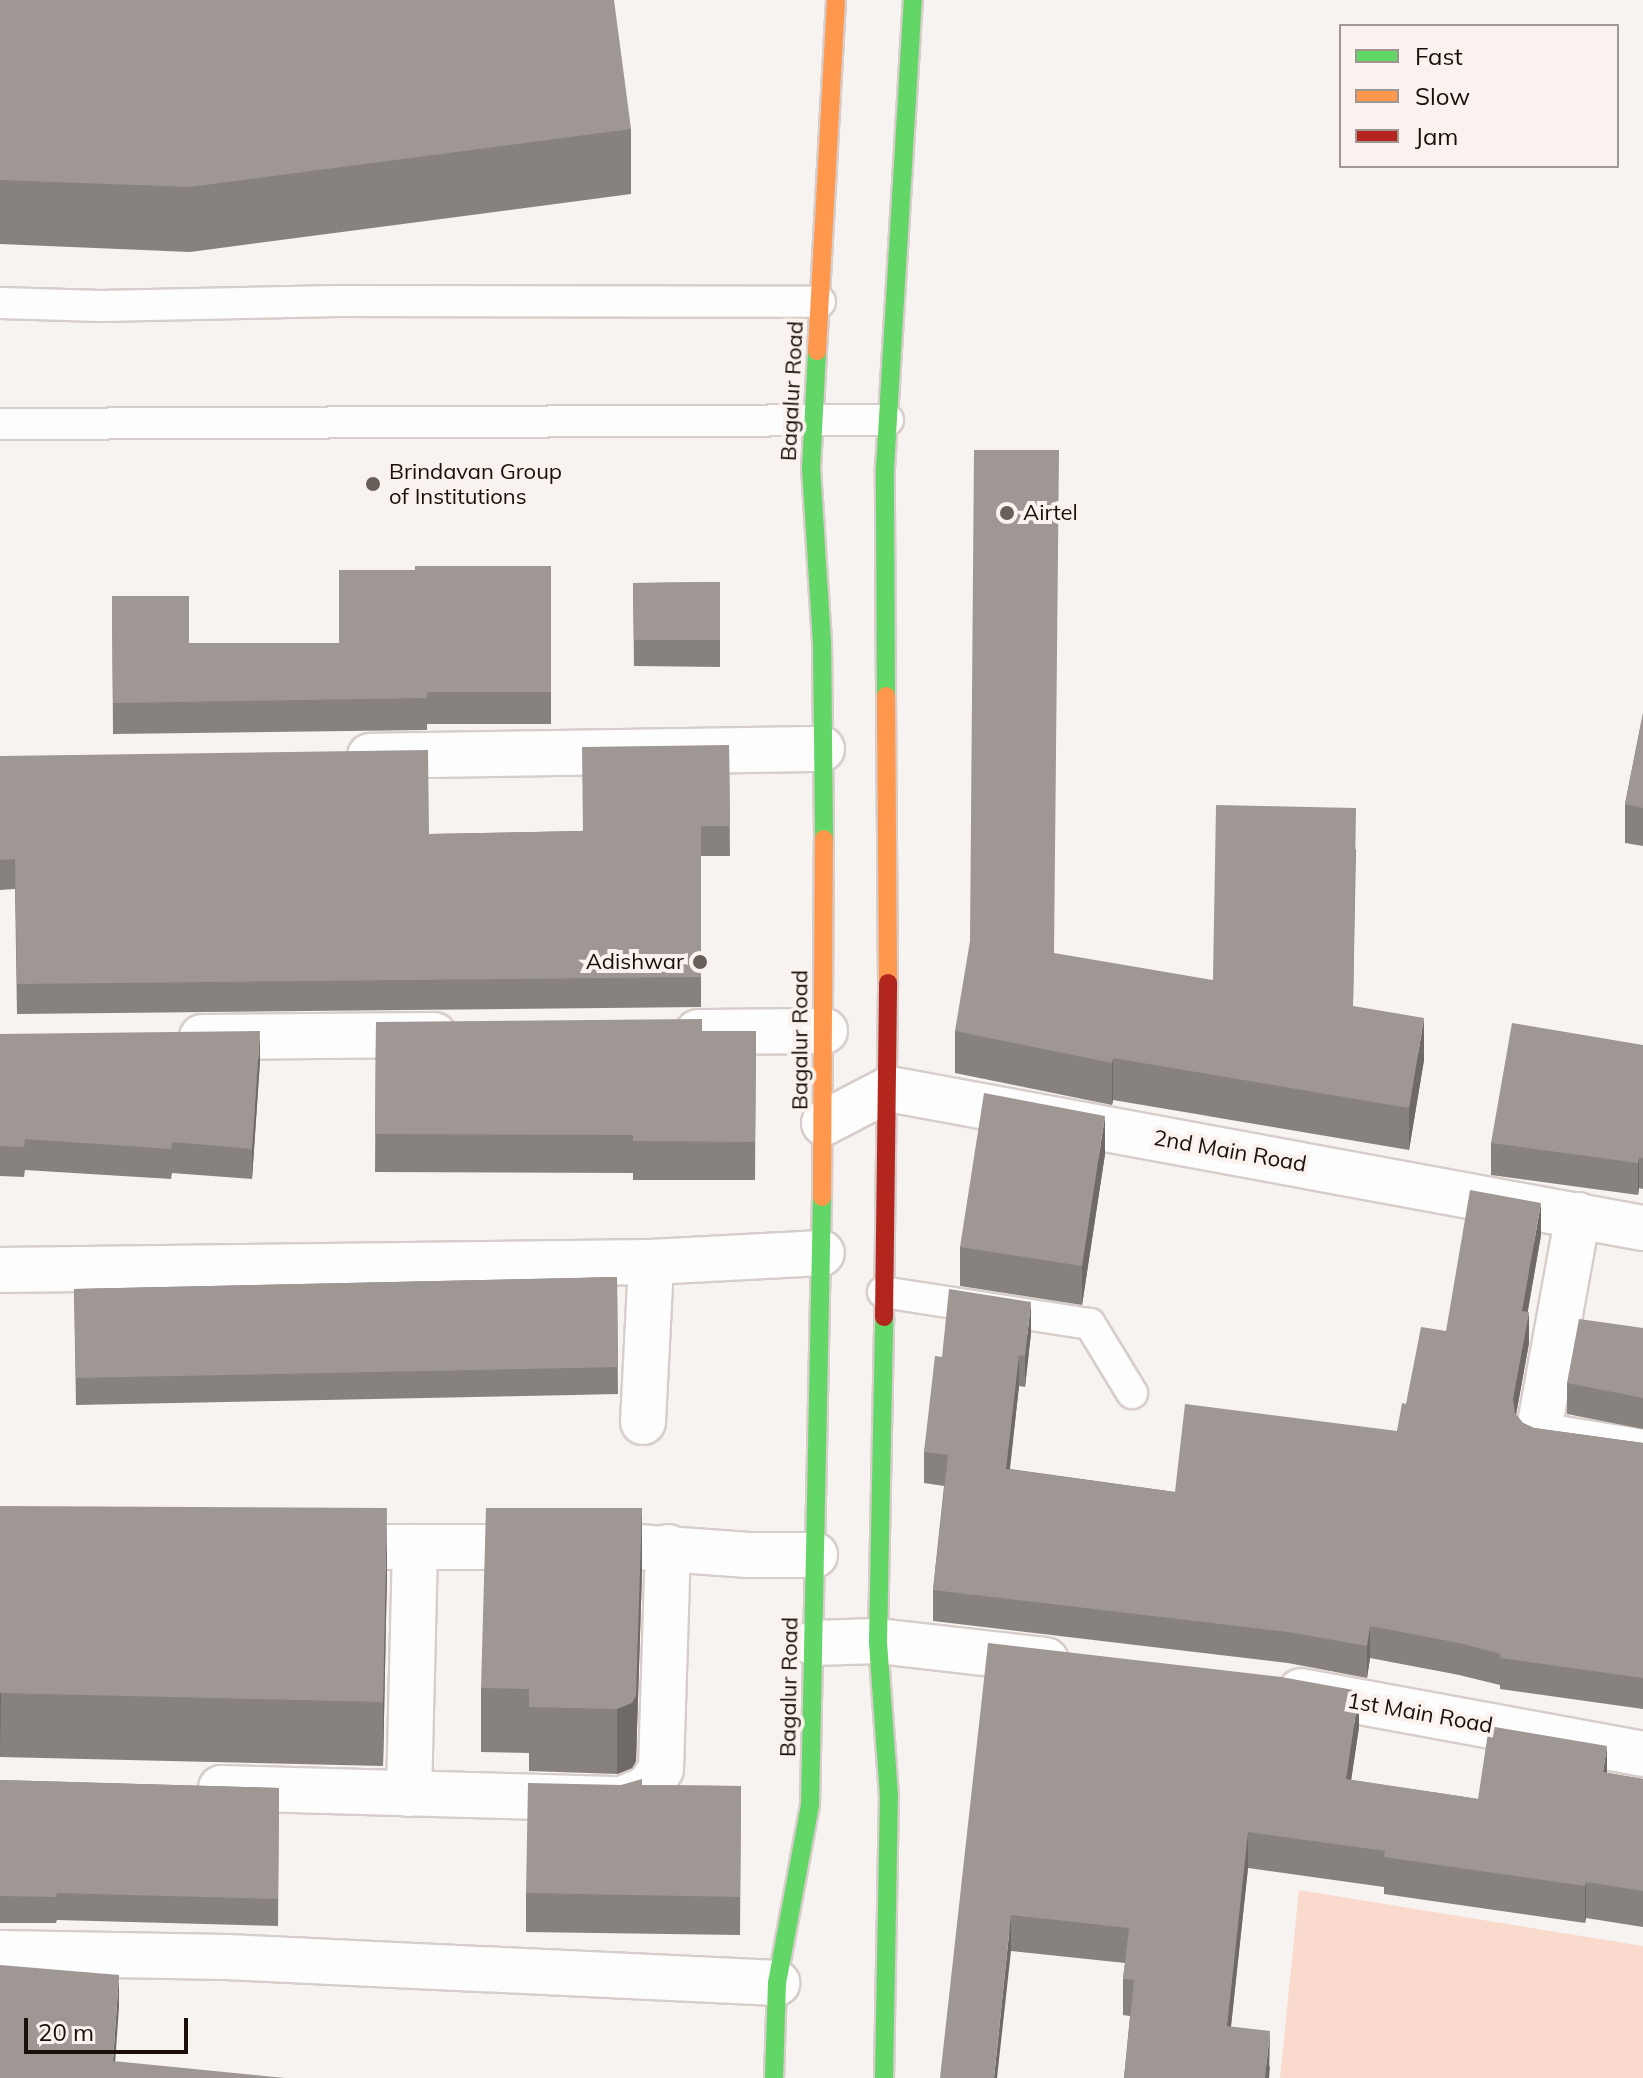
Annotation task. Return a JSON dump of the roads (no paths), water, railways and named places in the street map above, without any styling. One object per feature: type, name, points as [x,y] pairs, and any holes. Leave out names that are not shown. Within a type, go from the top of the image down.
[{"type":"main road","name":"Bagalur Road","points":[[774,2078],[777,1983],[810,1805],[825,1031],[822,641],[811,468],[836,0]]},
{"type":"main road","points":[[884,2078],[889,1796],[878,1641],[889,1089],[885,484],[913,0]]},
{"type":"street","points":[[332,756],[822,749]]},
{"type":"street","points":[[650,1032],[825,1031]]},
{"type":"street","points":[[159,1038],[476,1034]]},
{"type":"street","points":[[824,1123],[889,1089]]},
{"type":"street","name":"2nd Main Road","points":[[889,1089],[1643,1228]]},
{"type":"street","points":[[1578,1215],[1538,1435],[1643,1452]]},
{"type":"street","points":[[0,1270],[651,1262],[822,1253]]},
{"type":"street","points":[[643,1422],[651,1262]]},
{"type":"street","points":[[287,1547],[668,1547],[749,1555],[815,1555]]},
{"type":"street","points":[[409,1794],[415,1547]]},
{"type":"street","points":[[189,1787],[622,1799],[648,1788],[661,1769],[668,1547]]},
{"type":"street","points":[[814,1643],[878,1641],[1081,1664]]},
{"type":"street","name":"1st Main Road","points":[[1254,1684],[1643,1754]]},
{"type":"street","points":[[0,1953],[243,1958],[777,1983]]},
{"type":"lane","points":[[0,303],[101,306],[337,301],[820,302]]},
{"type":"lane","points":[[0,424],[888,420]]},
{"type":"lane","points":[[883,1292],[1090,1324],[1132,1393]]},
{"type":"place","name":"Brindavan Group of Institutions","points":[[373,484]]},
{"type":"place","name":"Airtel","points":[[1007,513]]},
{"type":"place","name":"Adishwar","points":[[700,962]]}]
